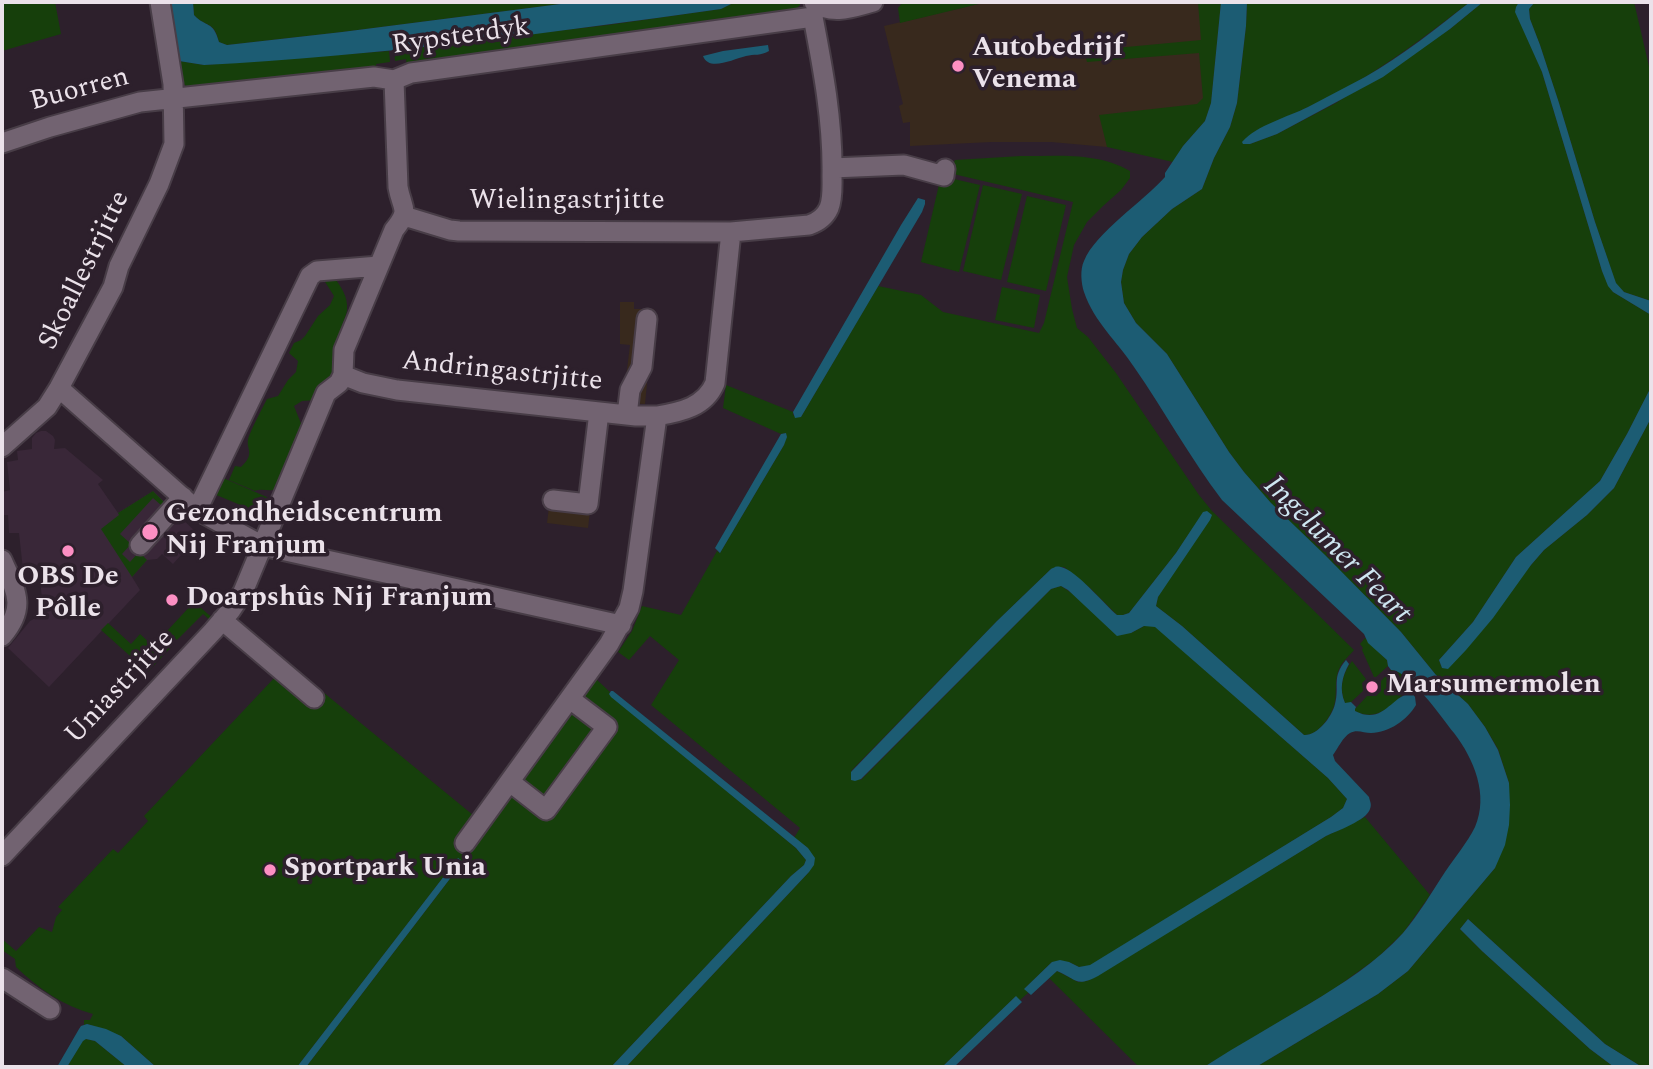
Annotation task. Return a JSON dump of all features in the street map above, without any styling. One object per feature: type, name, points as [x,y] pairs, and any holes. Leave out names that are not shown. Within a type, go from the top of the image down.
[{"type":"street","name":"Skoallestrjitte","points":[[2,447],[47,407],[59,388],[113,287],[118,266],[159,184],[175,140],[174,98],[160,2]]},
{"type":"street","name":"Rypsterdyk","points":[[174,98],[374,77],[394,80],[411,73],[796,21],[816,8],[834,10],[873,2]]},
{"type":"street","name":"Wielingastrjitte","points":[[404,216],[459,231],[731,232],[818,222],[830,207],[832,168],[831,133],[816,8]]},
{"type":"street","points":[[343,375],[344,350],[394,230],[404,216],[404,202],[398,187],[394,80]]},
{"type":"street","name":"Buorren","points":[[2,142],[127,104],[174,98]]},
{"type":"street","points":[[832,168],[904,165],[944,176],[945,169]]},
{"type":"street","name":"Andringastrjitte","points":[[343,375],[363,383],[388,388],[627,415],[671,414],[698,404],[706,398],[715,383],[731,232]]},
{"type":"street","points":[[197,510],[310,276],[317,271],[379,266]]},
{"type":"street","points":[[627,415],[630,390],[642,367],[647,319]]},
{"type":"street","name":"Uniastrjitte","points":[[2,856],[231,610],[243,592],[326,393],[343,375]]},
{"type":"street","points":[[59,388],[197,510],[262,546],[621,625]]},
{"type":"street","points":[[553,500],[588,504],[599,412]]},
{"type":"street","points":[[466,843],[609,644],[629,608],[657,416]]},
{"type":"street","points":[[139,545],[183,497]]},
{"type":"street","points":[[2,560],[17,593],[18,605],[16,615],[2,636]]},
{"type":"street","points":[[222,620],[314,698]]},
{"type":"street","points":[[510,782],[547,810],[607,727],[570,699]]},
{"type":"street","points":[[2,978],[50,1009]]},
{"type":"shaded area","points":[[987,2],[1221,2],[1211,103],[1107,147],[1051,142],[910,146],[910,122],[903,123],[899,106],[903,104],[884,26]]},
{"type":"shaded area","points":[[620,302],[634,302],[634,309],[654,309],[645,404],[623,403],[630,345],[620,344]]},
{"type":"shaded area","points":[[601,422],[588,528],[547,523],[551,490],[586,494]]},
{"type":"shaded area","name":"OBS De Pôlle","points":[[41,431],[53,436],[54,449],[65,448],[103,480],[98,484],[118,513],[153,491],[199,535],[173,564],[162,554],[157,559],[147,560],[132,577],[140,590],[49,687],[8,648],[43,609],[39,569],[23,570],[19,533],[9,533],[8,515],[2,515],[2,492],[10,490],[7,462],[18,460],[17,451],[32,449],[32,438]]},
{"type":"green space","points":[[2,2],[55,2],[61,34],[2,51]]},
{"type":"green space","points":[[193,2],[576,2],[227,45],[219,42],[212,27],[194,15]]},
{"type":"green space","points":[[735,2],[800,2],[800,5],[793,12],[407,67],[406,59],[395,61],[394,50],[608,25],[721,9]]},
{"type":"green space","points":[[987,2],[900,23],[898,8],[902,3]]},
{"type":"green space","points":[[1198,2],[1221,2],[1211,103],[1205,121],[1173,162],[1107,147],[1099,115],[1197,104],[1203,98],[1199,53],[1087,62],[1084,51],[1201,40]]},
{"type":"green space","points":[[1247,2],[1470,2],[1370,74],[1327,98],[1254,132],[1250,144],[1277,134],[1336,103],[1450,29],[1483,2],[1519,2],[1602,271],[1613,292],[1651,315],[1651,387],[1600,481],[1516,557],[1473,622],[1439,660],[1442,668],[1544,550],[1587,515],[1614,488],[1651,418],[1651,1067],[1642,1067],[1605,1044],[1468,919],[1460,929],[1590,1049],[1614,1067],[1256,1067],[1378,994],[1408,971],[1495,868],[1509,783],[1498,749],[1468,704],[1436,675],[1401,632],[1271,503],[1244,472],[1167,354],[1136,323],[1124,303],[1121,282],[1129,254],[1142,237],[1172,209],[1202,189],[1230,127],[1237,103]]},
{"type":"green space","points":[[1535,2],[1634,2],[1651,75],[1651,301],[1624,292],[1616,284],[1530,19],[1529,9]]},
{"type":"green space","points":[[389,51],[390,62],[376,64],[377,70],[188,88],[182,82],[179,61],[204,65]]},
{"type":"green space","points":[[1021,156],[1091,158],[1130,171],[1130,178],[1121,190],[1087,222],[1074,245],[1067,277],[1077,328],[1088,337],[1116,373],[1212,511],[1354,650],[1338,672],[1334,706],[1329,716],[1314,733],[1304,735],[1156,606],[1158,597],[1203,513],[1129,613],[1117,615],[1064,567],[1051,569],[851,771],[861,780],[1051,589],[1061,586],[1131,633],[1144,626],[1155,626],[1328,778],[1347,799],[1343,808],[1331,817],[1090,966],[1079,967],[1069,962],[1052,962],[1025,988],[1028,993],[1020,1000],[1015,997],[942,1067],[626,1067],[809,872],[808,848],[794,838],[800,828],[651,705],[679,660],[650,636],[629,660],[618,652],[632,631],[642,606],[681,615],[717,551],[720,553],[784,445],[786,433],[781,434],[723,408],[726,385],[801,417],[878,286],[921,295],[943,312],[1039,333],[1044,323],[1073,202],[949,173],[955,160]]},
{"type":"green space","points":[[941,176],[980,185],[959,272],[921,262]]},
{"type":"green space","points":[[983,185],[1022,194],[1001,280],[963,271]]},
{"type":"green space","points":[[1027,196],[1066,205],[1046,291],[1007,282]]},
{"type":"green space","points":[[322,277],[334,277],[346,300],[347,310],[341,330],[343,335],[338,370],[317,400],[302,401],[294,406],[304,431],[276,489],[255,491],[229,480],[235,466],[241,467],[248,458],[249,436],[267,399],[278,396],[296,372],[298,361],[289,353],[294,343],[305,336],[318,316],[330,305],[334,296]]},
{"type":"green space","points":[[1002,287],[1040,295],[1034,328],[995,320]]},
{"type":"green space","points":[[221,477],[269,498],[262,514],[214,494]]},
{"type":"green space","points":[[153,491],[167,505],[162,506],[153,498],[120,534],[131,544],[122,554],[130,562],[139,552],[147,560],[132,577],[101,529],[119,515],[118,513]]},
{"type":"green space","points":[[194,602],[215,620],[212,622],[203,614],[177,640],[167,631]]},
{"type":"green space","points":[[108,623],[131,644],[140,634],[154,647],[164,635],[174,644],[148,672],[101,630]]},
{"type":"green space","points":[[1365,638],[1387,660],[1388,666],[1376,677],[1360,644]]},
{"type":"green space","points":[[1352,661],[1366,679],[1362,683],[1363,691],[1350,703],[1345,703],[1342,681]]},
{"type":"green space","name":"Sportpark Unia","points":[[290,665],[473,815],[582,666],[610,692],[609,694],[796,848],[806,860],[611,1067],[306,1067],[462,863],[461,860],[455,860],[297,1067],[156,1067],[121,1036],[84,1025],[84,1020],[90,1020],[93,1014],[61,1001],[33,982],[16,967],[15,959],[2,950],[2,939],[16,951],[39,927],[52,932],[56,917],[62,910],[58,907],[113,849],[118,853],[148,821],[144,816],[277,675]]},
{"type":"green space","points":[[1391,670],[1399,670],[1418,688],[1412,694],[1403,694],[1381,712],[1369,715],[1355,711],[1367,696],[1376,696],[1381,691],[1381,681]]},
{"type":"green space","points":[[1365,817],[1430,895],[1403,933],[1377,958],[1334,989],[1204,1067],[1139,1067],[1049,978],[1057,971],[1078,982],[1087,981],[1326,836]]},
{"type":"green space","points":[[86,1039],[95,1041],[127,1067],[67,1067]]},
{"type":"water","points":[[170,2],[193,2],[194,15],[212,27],[219,42],[227,45],[576,2],[735,2],[721,9],[463,43],[204,65],[179,61]]},
{"type":"water","points":[[1221,2],[1247,2],[1237,103],[1230,127],[1202,189],[1172,209],[1142,237],[1129,254],[1121,282],[1124,303],[1136,323],[1167,354],[1244,472],[1271,503],[1401,632],[1436,675],[1468,704],[1498,750],[1509,783],[1510,805],[1505,845],[1495,868],[1408,971],[1378,994],[1256,1067],[1204,1067],[1334,989],[1393,944],[1414,918],[1475,827],[1479,815],[1480,790],[1468,754],[1425,696],[1407,678],[1391,670],[1387,660],[1368,643],[1364,634],[1222,500],[1134,367],[1100,322],[1084,292],[1082,268],[1090,250],[1109,228],[1165,177],[1183,146],[1205,121],[1211,103]]},
{"type":"water","points":[[1470,2],[1483,2],[1383,77],[1277,134],[1243,144],[1248,136],[1264,126],[1308,107],[1379,69]]},
{"type":"water","points":[[1519,2],[1535,2],[1529,9],[1530,19],[1616,283],[1624,292],[1651,301],[1651,315],[1613,292],[1608,286],[1542,72],[1515,12]]},
{"type":"water","points":[[768,45],[769,51],[766,53],[722,63],[710,63],[703,56],[723,51]]},
{"type":"water","points":[[918,198],[925,200],[922,212],[801,417],[795,418],[793,412]]},
{"type":"water","points":[[1651,387],[1651,418],[1614,488],[1587,515],[1544,550],[1466,650],[1448,669],[1442,668],[1439,660],[1473,622],[1516,557],[1600,481]]},
{"type":"water","points":[[786,433],[784,445],[720,553],[715,548],[781,434]]},
{"type":"water","points":[[1207,511],[1212,515],[1210,520],[1158,597],[1156,606],[1304,735],[1319,729],[1331,714],[1339,672],[1346,660],[1349,664],[1343,678],[1342,693],[1345,703],[1351,702],[1356,707],[1355,711],[1373,715],[1412,693],[1416,705],[1403,720],[1391,728],[1371,733],[1350,733],[1333,755],[1335,761],[1369,797],[1371,807],[1363,817],[1326,836],[1098,976],[1080,982],[1057,971],[1031,995],[1024,989],[1052,962],[1060,960],[1079,967],[1090,965],[1331,817],[1343,808],[1347,799],[1328,778],[1155,627],[1144,626],[1117,636],[1061,586],[1051,589],[861,779],[851,780],[851,772],[1051,569],[1067,569],[1117,615],[1129,613],[1176,553],[1203,512]]},
{"type":"water","points":[[611,691],[808,848],[815,858],[809,872],[626,1067],[611,1067],[806,860],[796,848],[611,697]]},
{"type":"water","points":[[458,858],[462,863],[306,1067],[297,1067]]},
{"type":"water","points":[[1468,919],[1605,1044],[1642,1067],[1614,1067],[1590,1049],[1460,929]]},
{"type":"water","points":[[1016,996],[1022,1002],[954,1067],[942,1067]]},
{"type":"water","points":[[87,1024],[121,1036],[156,1067],[127,1067],[95,1041],[86,1039],[67,1067],[57,1067],[81,1026]]},
{"type":"place","name":"Autobedrijf Venema","points":[[958,66]]},
{"type":"place","name":"Gezondheidscentrum Nij Franjum","points":[[150,532]]},
{"type":"place","name":"OBS De Pôlle","points":[[68,551]]},
{"type":"place","name":"Doarpshûs Nij Franjum","points":[[172,600]]},
{"type":"place","name":"Marsumermolen","points":[[1372,687]]},
{"type":"place","name":"Sportpark Unia","points":[[270,870]]},
{"type":"water label","name":"Ingelumer Feart","points":[[1336,551]]}]
